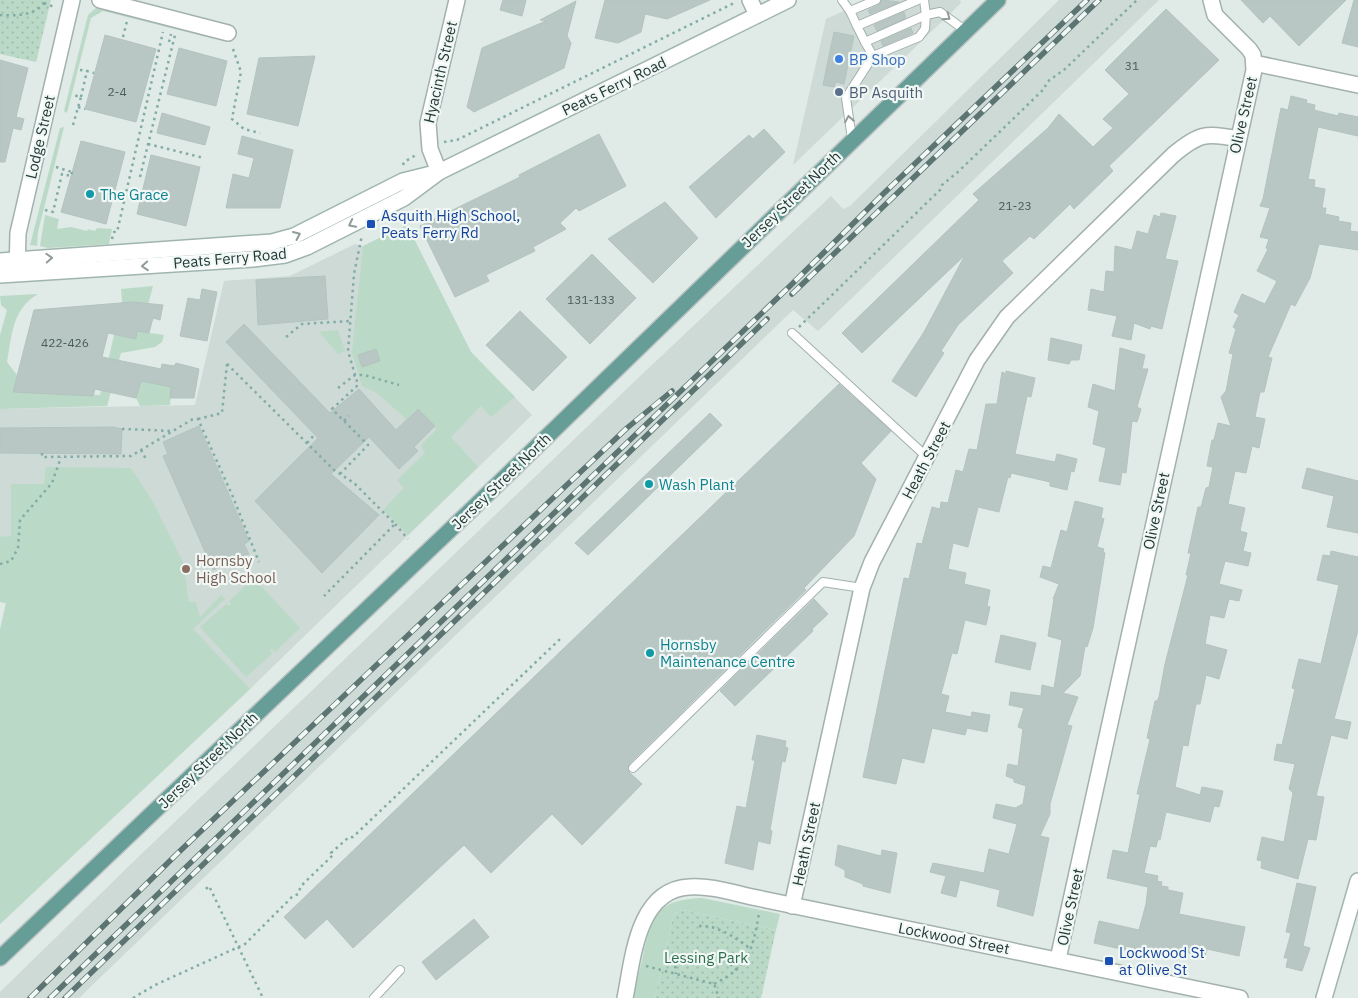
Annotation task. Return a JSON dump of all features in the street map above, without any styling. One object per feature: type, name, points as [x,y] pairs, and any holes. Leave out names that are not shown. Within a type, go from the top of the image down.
[{"type":"main road","name":"Jersey Street North","points":[[0,958],[471,510],[996,1]]},
{"type":"street","name":"Lodge Street","points":[[17,267],[18,233],[72,0]]},
{"type":"street","points":[[100,0],[228,33]]},
{"type":"street","name":"Hyacinth Street","points":[[439,172],[430,149],[428,123],[457,0]]},
{"type":"street","points":[[750,0],[757,15]]},
{"type":"street","name":"Peats Ferry Road","points":[[0,275],[17,267],[272,242],[294,236],[403,181],[439,172],[788,0]]},
{"type":"street","points":[[1211,0],[1215,15],[1249,49],[1254,63],[1358,85]]},
{"type":"street","name":"Olive Street","points":[[1058,959],[1254,63]]},
{"type":"street","name":"Heath Street","points":[[792,906],[862,588],[872,562],[928,458],[977,360],[1006,317],[1173,155],[1190,141],[1209,134],[1237,139]]},
{"type":"street","name":"Peats Ferry Road","points":[[0,261],[17,267]]},
{"type":"street","points":[[1324,998],[1358,880]]},
{"type":"street","name":"Lockwood Street","points":[[633,961],[646,914],[656,902],[668,893],[689,887],[762,899],[1240,998]]},
{"type":"street","points":[[625,998],[633,961]]},
{"type":"lane","points":[[842,0],[873,56]]},
{"type":"lane","points":[[850,12],[876,0]]},
{"type":"lane","points":[[857,26],[918,0]]},
{"type":"lane","points":[[852,139],[846,98],[873,56],[919,37],[925,29],[924,0]]},
{"type":"lane","points":[[865,42],[926,15],[940,12],[966,31]]},
{"type":"lane","points":[[792,333],[928,458]]},
{"type":"lane","points":[[633,768],[823,582],[862,588]]},
{"type":"lane","points":[[374,998],[400,970]]},
{"type":"path","points":[[792,333],[941,189],[942,185],[1044,89],[1047,82],[1065,69],[1137,0]]},
{"type":"path","points":[[0,15],[17,16],[37,10],[45,2],[54,8]]},
{"type":"path","points":[[444,142],[457,140],[730,5]]},
{"type":"path","points":[[123,37],[128,19]]},
{"type":"path","points":[[111,245],[114,232],[117,232],[164,28]]},
{"type":"path","points":[[140,177],[174,30],[169,42]]},
{"type":"path","points":[[233,49],[241,72],[232,120],[244,129],[260,133]]},
{"type":"path","points":[[80,70],[94,73]]},
{"type":"path","points":[[73,125],[87,71]]},
{"type":"path","points":[[73,95],[81,97]]},
{"type":"path","points":[[78,107],[85,108]]},
{"type":"path","points":[[148,144],[204,158]]},
{"type":"path","points":[[402,167],[404,162],[414,156]]},
{"type":"path","points":[[45,210],[53,212],[62,174],[71,176],[72,172],[56,167]]},
{"type":"path","points":[[340,474],[368,445],[332,409],[358,385],[348,351],[354,274],[362,234]]},
{"type":"path","points":[[286,337],[302,324],[350,321]]},
{"type":"path","points":[[42,453],[42,457],[131,456],[193,419],[198,420],[222,413],[226,364],[340,474],[354,483],[408,539]]},
{"type":"path","points":[[338,388],[355,376],[364,375],[398,385]]},
{"type":"path","points":[[333,416],[337,414]]},
{"type":"path","points":[[344,421],[349,416]]},
{"type":"path","points":[[198,420],[233,497],[259,562]]},
{"type":"path","points":[[122,429],[174,431]]},
{"type":"path","points":[[307,443],[315,434]]},
{"type":"path","points":[[141,450],[147,461]]},
{"type":"path","points":[[0,564],[11,561],[18,548],[20,520],[52,484],[61,457]]},
{"type":"path","points":[[324,596],[395,524]]},
{"type":"path","points":[[133,998],[155,985],[245,944],[292,897],[298,894],[301,886],[333,855],[331,853],[349,837],[352,837],[560,639]]},
{"type":"path","points":[[206,889],[209,886],[263,998]]},
{"type":"path","points":[[633,961],[714,984],[738,970],[751,950],[762,899]]},
{"type":"path","points":[[699,926],[706,926],[726,933],[751,950]]},
{"type":"path","points":[[674,953],[676,974]]},
{"type":"path","points":[[720,956],[738,970]]},
{"type":"path","points":[[714,984],[720,998]]},
{"type":"shaded area","name":"BP Asquith","points":[[868,0],[960,0],[961,3],[793,165],[826,19]]},
{"type":"shaded area","points":[[1059,0],[1159,0],[818,331],[793,310],[79,998],[0,998],[0,992],[131,864],[637,379],[831,196],[843,209],[850,206]]},
{"type":"shaded area","name":"Hornsby High School","points":[[407,225],[471,352],[532,415],[250,689],[0,924],[0,630],[6,603],[0,602],[0,409],[195,405],[224,281],[290,276],[355,244],[363,246]]},
{"type":"green space","points":[[0,0],[51,0],[36,62],[0,54]]},
{"type":"green space","points":[[101,7],[211,36],[215,39],[103,11],[91,18],[67,113],[64,111],[88,15],[96,8]]},
{"type":"green space","points":[[64,127],[38,232],[37,246],[30,245],[60,128]]},
{"type":"green space","points":[[45,215],[59,219],[57,229],[71,227],[95,231],[97,228],[112,229],[109,244],[48,248],[40,246]]},
{"type":"green space","points":[[407,225],[471,352],[515,397],[491,417],[481,406],[451,437],[478,467],[408,535],[383,510],[404,488],[397,480],[425,453],[421,445],[437,429],[417,409],[406,419],[377,393],[362,386],[352,352],[363,246]]},
{"type":"green space","points":[[153,286],[148,305],[133,302],[136,339],[137,331],[164,335],[162,342],[155,347],[121,353],[107,406],[0,409],[0,335],[7,310],[1,305],[0,296],[38,294],[23,307],[12,333],[7,362],[17,375],[13,392],[100,395],[122,301],[121,289]]},
{"type":"green space","points":[[338,330],[345,351],[338,354],[319,332]]},
{"type":"green space","points":[[172,380],[170,405],[140,406],[136,398],[141,381]]},
{"type":"green space","points":[[46,467],[131,468],[153,502],[183,562],[189,602],[196,602],[200,617],[221,595],[225,599],[193,629],[250,689],[0,924],[0,630],[6,603],[0,602],[0,537],[11,536],[11,484],[44,484]]},
{"type":"green space","points":[[254,578],[300,628],[275,652],[272,649],[270,651],[272,654],[246,677],[200,627],[226,604],[229,606],[231,604],[229,601]]},
{"type":"green space","points":[[702,898],[780,914],[776,930],[682,910],[674,914],[655,998],[634,998],[636,982],[653,920],[665,906],[687,899]]},
{"type":"green space","name":"Lessing Park","points":[[682,910],[776,930],[761,998],[655,998],[674,914]]},
{"type":"building","points":[[503,0],[526,0],[522,16],[500,10]]},
{"type":"building","points":[[605,0],[710,0],[667,19],[645,14],[641,32],[618,43],[595,38]]},
{"type":"building","points":[[882,0],[899,2],[870,14],[868,10],[879,5]]},
{"type":"building","points":[[1241,0],[1346,0],[1299,46],[1270,16],[1263,23]]},
{"type":"building","points":[[1354,0],[1358,0],[1358,47],[1342,43]]},
{"type":"building","points":[[576,1],[567,36],[571,43],[564,68],[474,112],[467,107],[482,48],[546,21],[540,20]]},
{"type":"building","points":[[1166,9],[1219,60],[1109,166],[1113,171],[1074,209],[1070,204],[1034,239],[1030,236],[1002,261],[1013,273],[958,325],[941,351],[944,353],[916,397],[892,381],[924,332],[965,255],[862,353],[842,333],[979,200],[973,194],[1048,128],[1059,114],[1093,147],[1113,128],[1103,119],[1129,94],[1105,70]]},
{"type":"building","points":[[904,12],[906,18],[877,31],[874,25]]},
{"type":"building","points":[[911,28],[913,33],[883,46],[881,41]]},
{"type":"building","name":"BP Shop","points":[[834,32],[854,36],[844,84],[836,82],[834,87],[823,85]]},
{"type":"building","points":[[105,35],[156,49],[136,122],[85,109]]},
{"type":"building","points":[[179,48],[227,61],[216,106],[167,94]]},
{"type":"building","points":[[315,56],[298,126],[247,114],[259,58]]},
{"type":"building","points":[[0,60],[28,68],[16,117],[24,119],[21,130],[13,128],[5,162],[0,162]]},
{"type":"building","points":[[1291,96],[1307,100],[1306,103],[1315,105],[1314,110],[1338,116],[1339,113],[1358,117],[1358,136],[1318,127],[1308,179],[1315,180],[1314,187],[1325,189],[1322,208],[1326,208],[1325,214],[1339,217],[1338,221],[1351,223],[1350,231],[1358,232],[1358,250],[1319,244],[1310,278],[1295,306],[1291,304],[1268,357],[1272,358],[1264,392],[1260,392],[1255,417],[1265,419],[1259,448],[1252,446],[1246,473],[1235,471],[1228,504],[1245,508],[1240,531],[1247,533],[1243,551],[1251,553],[1248,566],[1225,561],[1219,584],[1242,590],[1239,601],[1229,599],[1224,618],[1210,615],[1205,644],[1227,650],[1219,679],[1206,675],[1200,704],[1196,704],[1188,746],[1183,745],[1175,787],[1200,795],[1202,787],[1223,791],[1219,807],[1214,806],[1210,822],[1166,812],[1160,840],[1158,839],[1156,847],[1150,846],[1144,873],[1158,876],[1157,881],[1162,882],[1161,886],[1168,887],[1168,890],[1183,893],[1179,914],[1245,927],[1239,956],[1207,949],[1205,956],[1170,949],[1168,957],[1126,946],[1125,950],[1094,943],[1099,921],[1139,930],[1146,904],[1148,887],[1107,878],[1113,850],[1128,853],[1140,794],[1137,794],[1150,739],[1147,738],[1155,701],[1159,697],[1165,664],[1188,575],[1186,575],[1191,553],[1188,553],[1198,507],[1201,507],[1206,488],[1209,487],[1213,467],[1207,466],[1212,440],[1214,440],[1218,423],[1231,426],[1221,397],[1226,391],[1233,354],[1229,353],[1236,329],[1233,327],[1239,315],[1234,312],[1242,294],[1265,304],[1277,281],[1257,271],[1268,249],[1266,248],[1269,239],[1260,237],[1270,208],[1260,206],[1281,108],[1288,110]]},
{"type":"building","points":[[162,113],[210,127],[205,145],[157,133]]},
{"type":"building","points":[[764,129],[785,152],[716,218],[689,187],[749,135],[753,139]]},
{"type":"building","points":[[599,134],[626,186],[579,211],[576,208],[560,223],[566,229],[533,247],[535,251],[486,275],[489,281],[455,297],[420,226],[520,177],[519,175]]},
{"type":"building","points":[[242,136],[293,150],[280,208],[226,208],[233,174],[249,178],[254,158],[238,154]]},
{"type":"building","name":"The Grace","points":[[81,141],[125,152],[106,224],[61,212]]},
{"type":"building","points":[[151,155],[200,167],[186,226],[137,214]]},
{"type":"building","points":[[665,202],[698,238],[653,283],[608,239]]},
{"type":"building","points":[[1161,213],[1176,216],[1165,259],[1178,261],[1162,329],[1151,326],[1150,329],[1134,323],[1131,340],[1112,336],[1117,316],[1088,310],[1091,289],[1104,292],[1106,271],[1114,272],[1115,246],[1132,250],[1137,231],[1148,234],[1154,215],[1160,217]]},
{"type":"building","points":[[592,254],[636,298],[590,344],[546,299]]},
{"type":"building","points":[[325,276],[328,319],[258,325],[256,280]]},
{"type":"building","points":[[202,289],[217,292],[207,341],[180,336],[188,298],[200,300]]},
{"type":"building","points":[[133,302],[163,305],[160,320],[153,318],[149,333],[137,331],[136,339],[108,333],[102,357],[161,369],[162,364],[174,366],[176,363],[199,369],[194,398],[170,398],[171,387],[141,381],[136,398],[95,389],[93,396],[13,392],[34,310]]},
{"type":"building","points":[[520,311],[567,357],[533,391],[486,345]]},
{"type":"building","points":[[244,324],[330,413],[359,389],[396,430],[418,409],[435,426],[414,447],[418,451],[399,469],[369,437],[331,474],[379,515],[322,573],[255,501],[318,438],[226,342]]},
{"type":"building","points":[[1051,338],[1082,345],[1079,360],[1071,360],[1069,364],[1048,360]]},
{"type":"building","points":[[1120,348],[1145,355],[1142,369],[1148,369],[1137,407],[1141,409],[1137,422],[1132,421],[1126,473],[1122,472],[1120,485],[1099,481],[1106,448],[1093,444],[1099,411],[1088,407],[1093,384],[1115,391]]},
{"type":"building","points":[[376,349],[380,361],[362,367],[358,355]]},
{"type":"building","points":[[1006,371],[1035,378],[1031,397],[1027,396],[1015,454],[1055,462],[1057,454],[1077,459],[1074,472],[1071,471],[1067,490],[1050,486],[1050,482],[1011,473],[1010,478],[1008,477],[999,512],[978,507],[968,547],[953,543],[948,569],[966,573],[964,584],[990,590],[987,606],[990,607],[986,625],[965,620],[957,654],[952,653],[941,694],[949,696],[945,712],[971,717],[972,712],[990,715],[987,732],[967,728],[965,735],[932,728],[924,763],[902,758],[896,784],[863,777],[904,578],[909,579],[917,543],[922,544],[932,507],[940,509],[941,502],[948,503],[956,470],[963,472],[969,449],[977,450],[986,404],[997,404],[1002,372],[1006,374]]},
{"type":"building","name":"Hornsby Maintenance Centre","points":[[839,384],[891,431],[861,463],[876,479],[854,536],[804,588],[806,590],[629,764],[629,772],[642,784],[582,845],[552,814],[491,873],[464,845],[353,948],[327,919],[305,939],[284,917]]},
{"type":"building","name":"Wash Plant","points":[[710,413],[722,425],[588,555],[575,543]]},
{"type":"building","points":[[199,426],[249,541],[244,544],[249,554],[213,570],[163,456],[168,454],[163,442]]},
{"type":"building","points":[[113,427],[122,429],[121,454],[0,453],[0,428]]},
{"type":"building","points":[[1307,468],[1358,481],[1358,533],[1327,527],[1334,496],[1302,488]]},
{"type":"building","points":[[1075,501],[1103,508],[1101,518],[1104,519],[1097,547],[1104,549],[1103,552],[1105,553],[1093,628],[1087,647],[1085,646],[1080,676],[1063,693],[1078,697],[1067,725],[1072,726],[1050,804],[1050,814],[1040,836],[1049,838],[1033,916],[997,906],[1000,890],[960,880],[956,897],[941,893],[946,876],[930,872],[933,863],[984,873],[989,849],[1009,854],[1017,824],[993,818],[996,804],[1015,808],[1023,804],[1026,786],[1014,782],[1014,779],[1006,776],[1008,764],[1018,766],[1023,729],[1018,727],[1024,708],[1009,705],[1011,692],[1041,696],[1042,685],[1054,688],[1062,640],[1048,636],[1053,599],[1059,584],[1040,577],[1043,566],[1051,568],[1061,530],[1067,532]]},
{"type":"building","points":[[1331,551],[1358,557],[1358,630],[1334,719],[1351,722],[1347,739],[1331,735],[1316,796],[1324,797],[1316,840],[1308,839],[1298,879],[1261,868],[1262,861],[1257,860],[1262,837],[1284,842],[1293,793],[1289,789],[1295,764],[1274,760],[1277,744],[1282,745],[1295,689],[1292,688],[1299,659],[1321,664],[1339,585],[1317,580],[1323,555],[1330,556]]},
{"type":"building","points":[[814,599],[828,614],[812,629],[813,631],[735,706],[720,691]]},
{"type":"building","points":[[1001,635],[1036,643],[1030,670],[995,662]]},
{"type":"building","points":[[757,735],[786,741],[785,747],[788,748],[785,762],[782,761],[770,830],[772,831],[770,844],[758,841],[753,870],[725,863],[737,806],[746,808],[755,760],[752,760]]},
{"type":"building","points":[[838,845],[881,856],[882,850],[897,853],[890,893],[863,886],[863,884],[845,877],[845,870],[835,865]]},
{"type":"building","points":[[1297,883],[1316,887],[1303,946],[1310,948],[1302,971],[1286,967],[1288,958],[1284,958],[1291,933],[1286,932]]},
{"type":"building","points":[[474,919],[489,937],[436,980],[422,962]]},
{"type":"railway","points":[[50,998],[790,286],[882,195],[1087,0]]},
{"type":"railway","points":[[792,294],[1099,0]]},
{"type":"railway","points":[[65,998],[767,319]]},
{"type":"railway","points":[[30,998],[180,851],[627,428],[672,391]]},
{"type":"place","name":"BP Shop","points":[[839,59]]},
{"type":"place","name":"BP Asquith","points":[[839,92]]},
{"type":"place","name":"The Grace","points":[[90,194]]},
{"type":"place","name":"Asquith High School, Peats Ferry Rd","points":[[371,224]]},
{"type":"place","name":"Wash Plant","points":[[649,484]]},
{"type":"place","name":"Hornsby High School","points":[[186,569]]},
{"type":"place","name":"Hornsby Maintenance Centre","points":[[650,653]]},
{"type":"place","name":"Lockwood St at Olive St","points":[[1109,961]]}]
